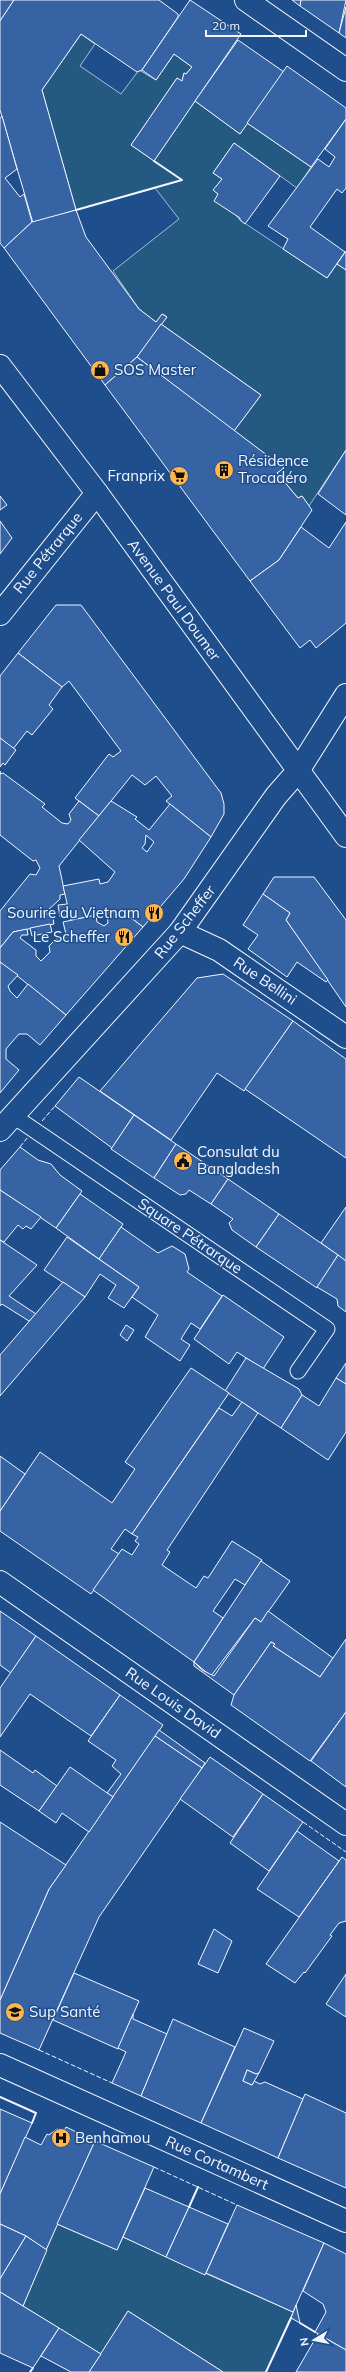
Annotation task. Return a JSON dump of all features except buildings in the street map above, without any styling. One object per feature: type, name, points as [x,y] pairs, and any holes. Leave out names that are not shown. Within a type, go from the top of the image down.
[{"type":"street","points":[[246,0],[346,70]]},
{"type":"street","name":"Avenue Paul Doumer","points":[[0,366],[97,493],[346,836]]},
{"type":"street","name":"Rue Pétrarque","points":[[0,614],[97,493]]},
{"type":"street","name":"Rue Scheffer","points":[[6,1122],[180,932],[276,796],[298,771],[346,695]]},
{"type":"street","name":"Rue Bellini","points":[[180,932],[219,950],[346,1037]]},
{"type":"street","name":"Rue Louis David","points":[[0,1582],[346,1824]]},
{"type":"street","name":"Rue Cortambert","points":[[0,2066],[346,2221]]},
{"type":"lane","name":"Square Pétrarque","points":[[6,1122],[327,1329],[298,1371]]},
{"type":"shaded area","points":[[81,34],[95,44],[80,66],[121,94],[139,70],[156,80],[174,54],[192,67],[186,74],[184,73],[182,81],[177,78],[131,145],[154,161],[195,101],[240,134],[247,123],[311,167],[297,188],[234,143],[213,173],[222,179],[214,190],[240,220],[327,278],[337,264],[346,270],[346,450],[309,506],[302,496],[298,498],[277,473],[284,468],[234,431],[261,395],[161,324],[167,317],[163,314],[156,322],[139,309],[113,271],[179,219],[155,188],[76,210],[42,90]]},
{"type":"shaded area","points":[[57,2224],[117,2250],[123,2237],[293,2312],[266,2372],[223,2372],[128,2311],[101,2354],[23,2306]]},
{"type":"fence","points":[[42,1121],[55,1106]]},
{"type":"fence","points":[[20,1147],[27,1138]]},
{"type":"fence","points":[[303,1822],[346,1852]]},
{"type":"fence","points":[[39,2050],[112,2083]]},
{"type":"fence","points":[[154,2167],[237,2205]]},
{"type":"wall","points":[[76,210],[182,180],[154,161]]},
{"type":"wall","points":[[0,2097],[36,2113],[32,2123]]},
{"type":"wall","points":[[189,2207],[198,2187]]},
{"type":"wall","points":[[266,2372],[291,2318]]},
{"type":"wall","points":[[300,2323],[315,2332]]},
{"type":"wall","points":[[30,2372],[33,2368]]},
{"type":"place","name":"SOS Master","points":[[100,370]]},
{"type":"place","name":"Résidence Trocadéro","points":[[224,470]]},
{"type":"place","name":"Franprix","points":[[179,476]]},
{"type":"place","name":"Sourire du Vietnam","points":[[154,913]]},
{"type":"place","name":"Le Scheffer","points":[[124,937]]},
{"type":"place","name":"Consulat du Bangladesh","points":[[183,1161]]},
{"type":"place","name":"Sup Santé","points":[[15,2012]]},
{"type":"place","name":"Benhamou","points":[[61,2138]]}]
